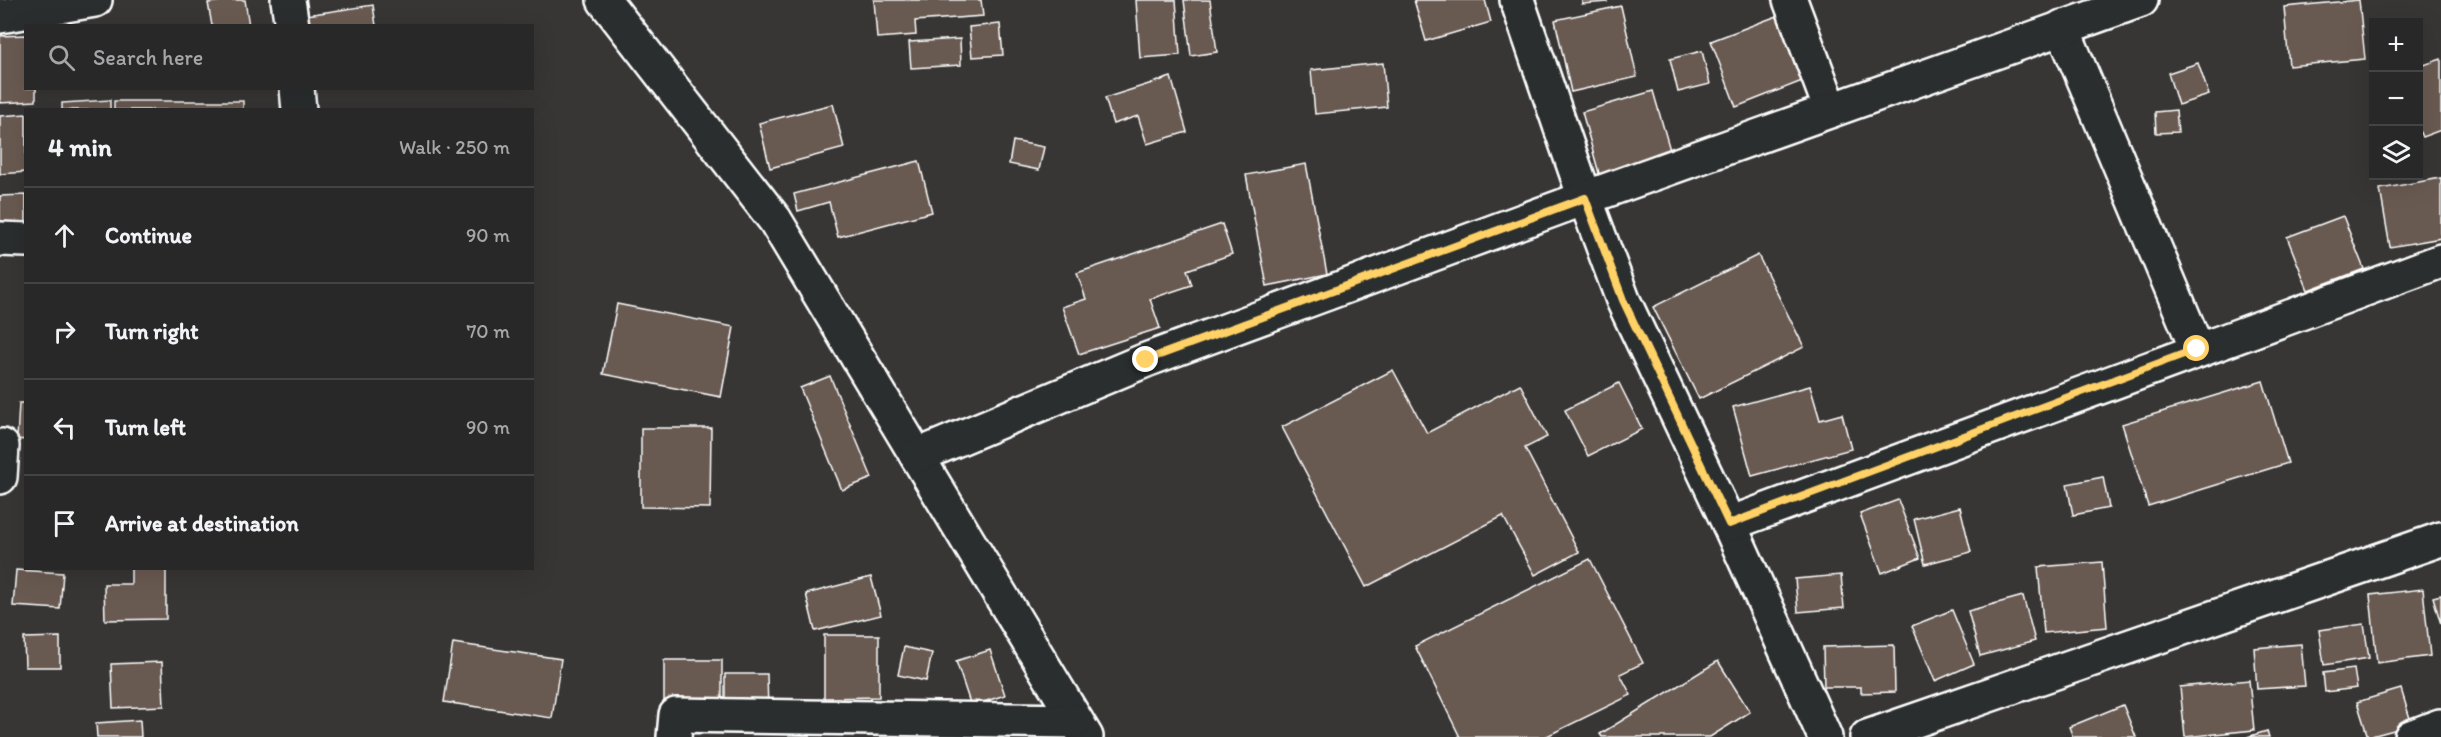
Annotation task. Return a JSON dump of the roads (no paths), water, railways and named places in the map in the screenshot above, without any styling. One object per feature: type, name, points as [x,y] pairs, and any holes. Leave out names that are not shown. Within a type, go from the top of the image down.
[{"type":"street","points":[[0,16],[95,0]]},
{"type":"street","points":[[288,0],[292,24]]},
{"type":"street","points":[[604,0],[775,220],[1081,729]]},
{"type":"street","points":[[1517,0],[1585,198],[1623,300],[1729,524],[1825,737]]},
{"type":"street","points":[[1790,0],[1831,110]]},
{"type":"street","points":[[917,456],[1146,360],[1831,110],[2079,15],[2141,0]]},
{"type":"street","points":[[2079,15],[2197,349]]},
{"type":"street","points":[[297,90],[299,108]]},
{"type":"street","points":[[0,239],[24,240]]},
{"type":"street","points":[[1729,524],[2197,349],[2441,261]]},
{"type":"street","points":[[1867,737],[2441,539]]},
{"type":"street","points":[[674,737],[676,715],[1081,729]]},
{"type":"street","points":[[2411,737],[2440,726],[2441,728]]}]
